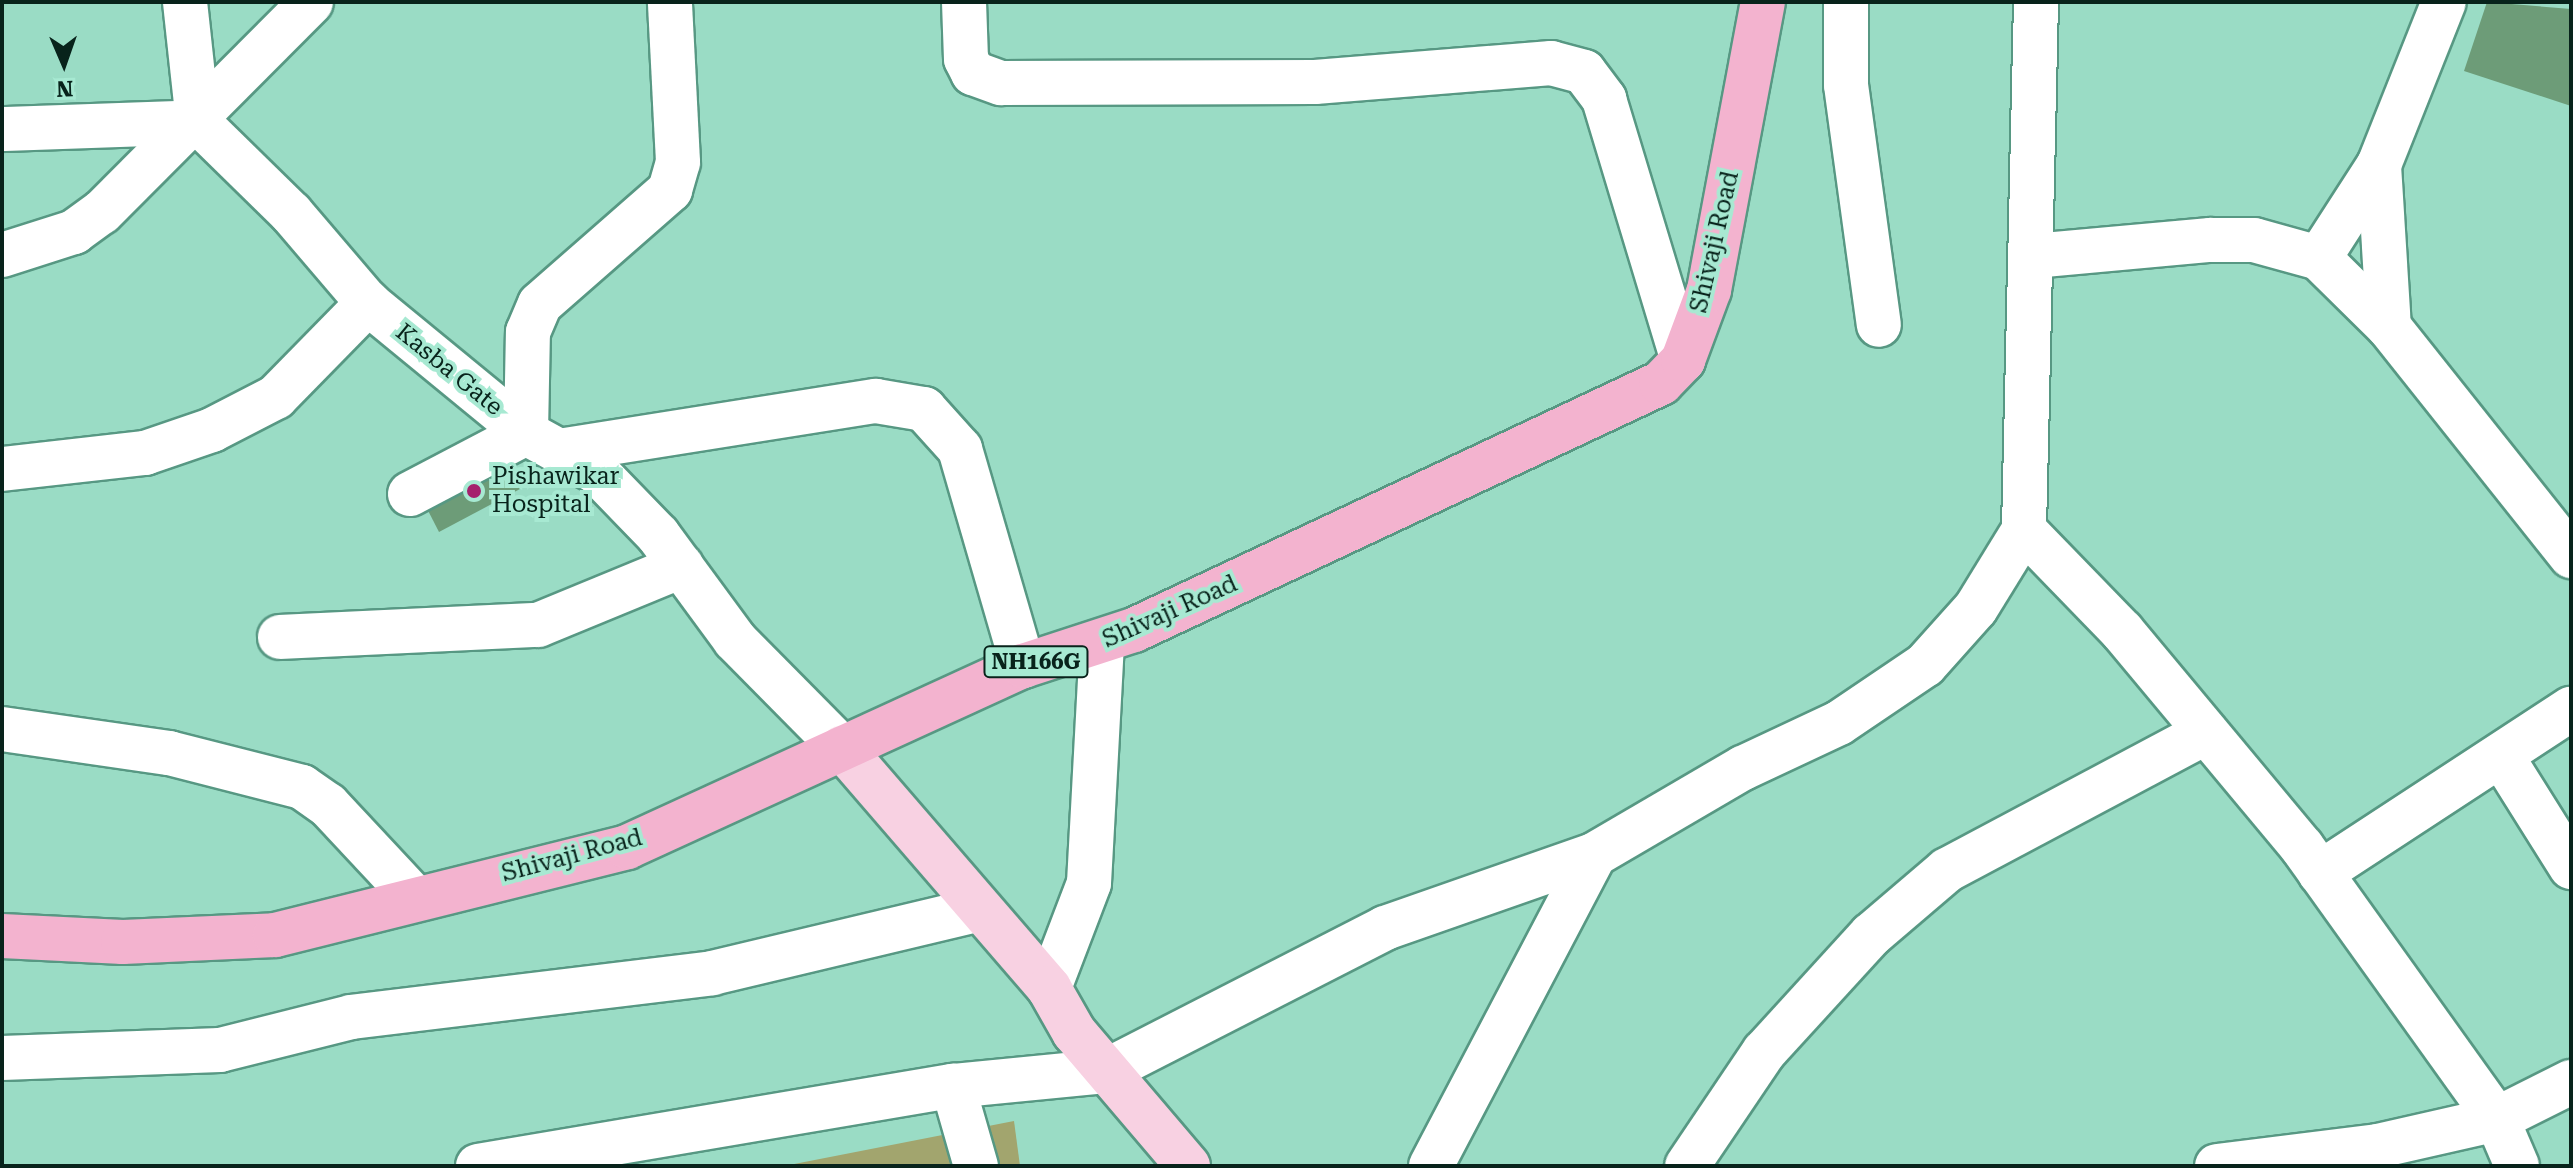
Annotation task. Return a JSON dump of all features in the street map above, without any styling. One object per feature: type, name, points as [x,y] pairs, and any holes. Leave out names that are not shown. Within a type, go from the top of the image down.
[{"type":"highway","name":"Shivaji Road","points":[[2,936],[123,942],[275,935],[412,895],[627,847],[1023,666],[1102,644],[1661,383],[1683,360],[1709,290],[1763,2]]},
{"type":"main road","points":[[842,748],[977,910],[1049,988],[1106,1071],[1188,1166]]},
{"type":"street","points":[[185,2],[198,122]]},
{"type":"street","points":[[2,255],[74,232],[198,122],[311,2]]},
{"type":"street","points":[[542,442],[528,332],[540,304],[670,190],[678,162],[670,2]]},
{"type":"street","points":[[964,2],[973,73],[1001,83],[1024,70],[1315,82],[1551,63],[1584,72],[1604,99],[1683,360]]},
{"type":"street","points":[[1846,2],[1846,85],[1879,325]]},
{"type":"street","points":[[478,1166],[953,1086],[1106,1071],[1385,928],[1594,855],[1743,768],[1839,723],[1925,665],[1976,608],[2024,530],[2033,256],[2036,2]]},
{"type":"street","points":[[2319,258],[2379,165],[2444,2]]},
{"type":"street","points":[[2,129],[198,122]]},
{"type":"street","name":"Kasba Gate","points":[[198,122],[291,213],[368,303],[542,442],[597,472],[681,566],[735,640],[842,748]]},
{"type":"street","points":[[2379,165],[2389,327]]},
{"type":"street","points":[[2033,256],[2210,240],[2254,240],[2319,258],[2389,327],[2567,541]]},
{"type":"street","points":[[2,469],[145,453],[212,430],[276,397],[368,303]]},
{"type":"street","points":[[410,494],[542,442],[876,401],[924,409],[960,449],[1023,666]]},
{"type":"street","points":[[2024,530],[2206,732],[2320,873],[2497,1119],[2517,1166]]},
{"type":"street","points":[[280,637],[538,625],[681,566]]},
{"type":"street","points":[[1049,988],[1089,883],[1102,644]]},
{"type":"street","points":[[2320,873],[2502,757],[2571,709]]},
{"type":"street","points":[[2,729],[169,753],[302,787],[328,805],[412,895]]},
{"type":"street","points":[[1687,1166],[1764,1052],[1871,935],[1947,870],[2206,732]]},
{"type":"street","points":[[2502,757],[2571,867]]},
{"type":"street","points":[[1431,1166],[1594,855]]},
{"type":"street","points":[[2,1058],[220,1050],[351,1017],[712,973],[977,910]]},
{"type":"street","points":[[2217,1166],[2378,1146],[2497,1119],[2571,1082]]},
{"type":"street","points":[[953,1086],[976,1166]]},
{"type":"green space","points":[[1014,1121],[1020,1166],[784,1166]]},
{"type":"building","points":[[2487,2],[2571,9],[2571,106],[2464,71]]},
{"type":"building","points":[[500,452],[520,489],[439,532],[420,495]]},
{"type":"place","name":"Pishawikar Hospital","points":[[474,491]]}]
